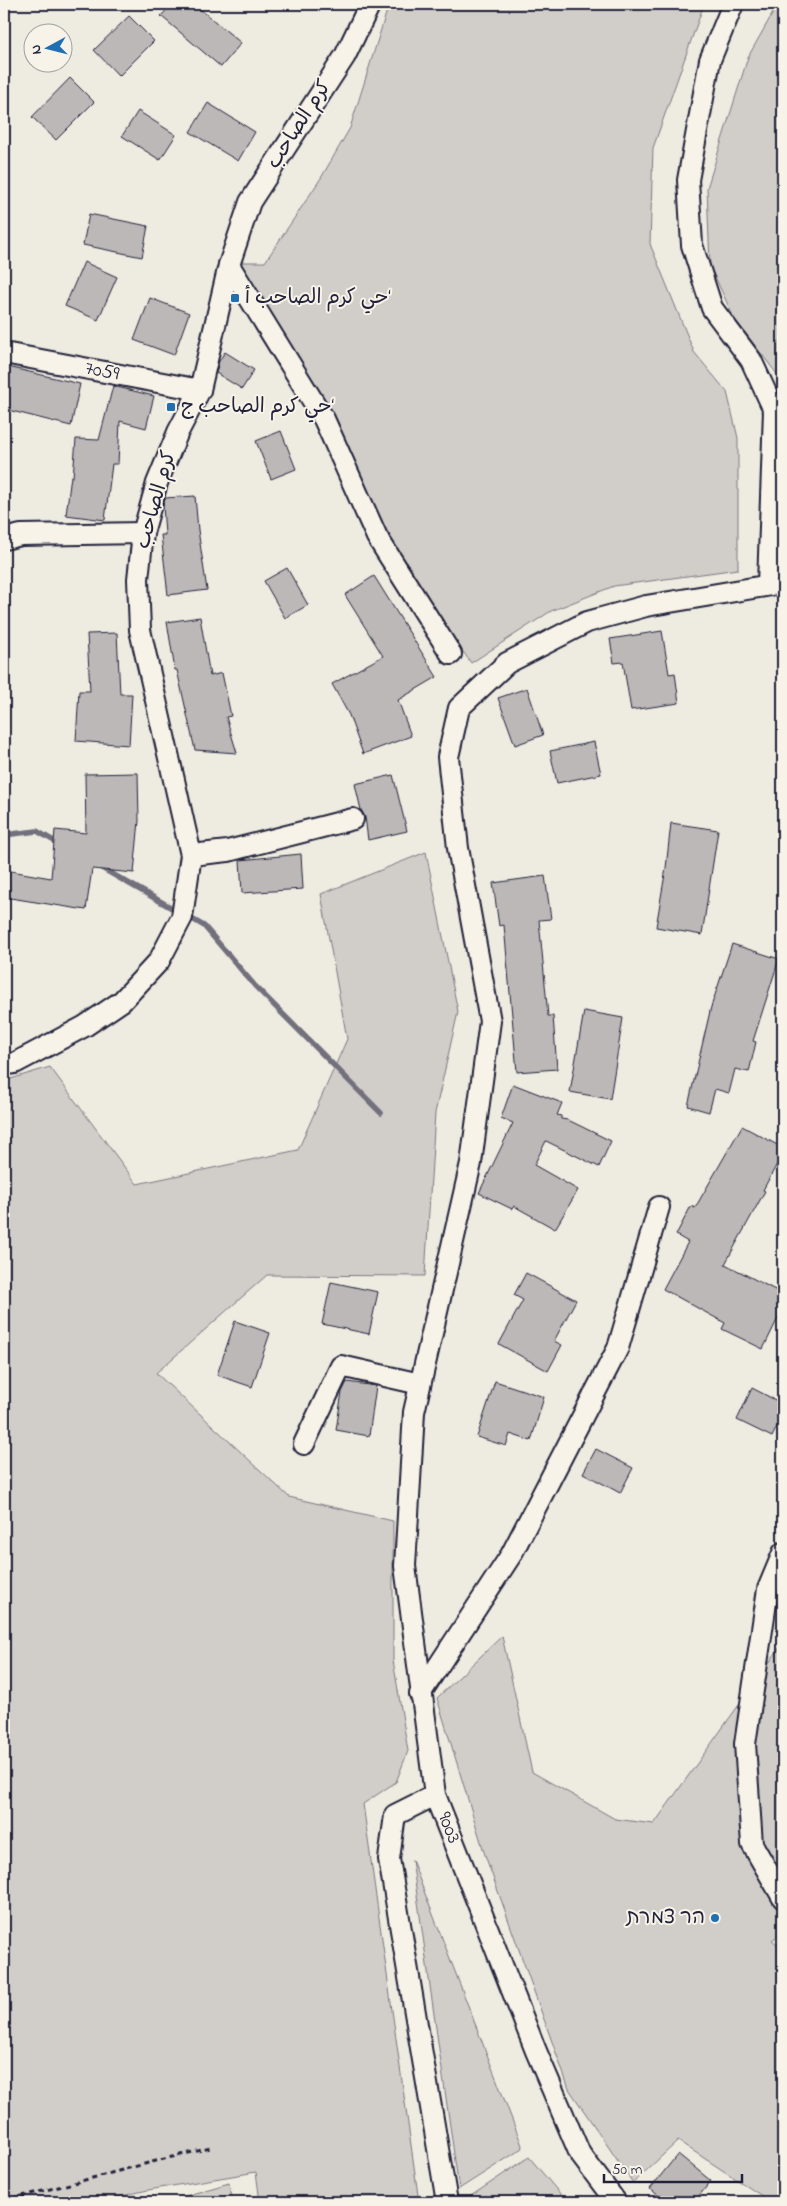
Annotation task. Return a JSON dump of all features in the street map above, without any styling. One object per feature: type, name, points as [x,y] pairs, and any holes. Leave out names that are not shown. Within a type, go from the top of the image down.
[{"type":"street","name":"كرم الصاحب","points":[[4,1065],[15,1063],[85,1026],[122,1000],[159,960],[182,917],[191,855],[140,630],[138,579],[143,533],[157,483],[178,432],[200,390],[229,265],[250,202],[345,56],[370,4]]},
{"type":"street","points":[[435,1795],[420,1694],[405,1566],[414,1412],[471,1163],[490,1021],[458,848],[448,757],[459,708],[507,663],[587,622],[646,606],[776,584],[774,410],[751,360],[712,308],[692,245],[688,180],[710,60],[733,4]]},
{"type":"street","points":[[229,265],[324,419],[377,538],[451,654]]},
{"type":"street","name":"7059","points":[[4,354],[200,390]]},
{"type":"street","points":[[4,539],[21,535],[143,533]]},
{"type":"street","points":[[191,855],[228,852],[353,819]]},
{"type":"street","points":[[420,1694],[511,1555],[618,1348],[659,1207]]},
{"type":"street","points":[[304,1444],[342,1366],[420,1384]]},
{"type":"street","points":[[783,1553],[768,1589],[745,1744],[752,1844],[783,1898]]},
{"type":"street","name":"9003","points":[[447,2202],[389,1859],[394,1815],[435,1795],[536,2051],[580,2154],[616,2202]]},
{"type":"path","points":[[4,2200],[54,2189],[150,2161],[211,2148]]},
{"type":"shaded area","points":[[389,4],[704,4],[653,148],[650,244],[694,352],[727,392],[738,438],[738,569],[614,586],[551,611],[471,663],[402,565],[331,414],[239,262],[265,262],[321,178],[350,128]]},
{"type":"shaded area","points":[[778,4],[783,4],[783,382],[734,318],[710,266],[707,188],[748,57]]},
{"type":"shaded area","points":[[426,852],[458,1012],[435,1113],[425,1276],[267,1275],[156,1373],[289,1497],[393,1521],[393,1660],[408,1751],[396,1782],[363,1804],[419,2202],[260,2202],[256,2172],[148,2190],[95,2202],[4,2202],[4,1081],[50,1067],[137,1184],[298,1150],[347,1039],[321,894]]},
{"type":"shaded area","points":[[502,1636],[532,1772],[615,1819],[654,1824],[783,1643],[783,1932],[772,1940],[783,1949],[783,2202],[771,2202],[678,2141],[633,2183],[569,2089],[485,1855],[437,1698]]},
{"type":"shaded area","points":[[412,1860],[523,2148],[459,2189]]},
{"type":"shaded area","points":[[529,2157],[567,2202],[462,2202]]},
{"type":"shaded area","points":[[229,2183],[233,2202],[165,2202]]},
{"type":"building","points":[[172,4],[194,4],[241,43],[221,67],[161,16]]},
{"type":"building","points":[[129,16],[154,41],[119,76],[94,50]]},
{"type":"building","points":[[70,78],[94,102],[56,140],[32,117]]},
{"type":"building","points":[[208,103],[255,132],[238,161],[190,132]]},
{"type":"building","points":[[138,111],[176,135],[160,160],[122,136]]},
{"type":"building","points":[[89,214],[148,226],[142,257],[83,245]]},
{"type":"building","points":[[84,262],[117,277],[98,320],[65,306]]},
{"type":"building","points":[[150,298],[189,313],[174,355],[134,340]]},
{"type":"building","points":[[225,352],[254,370],[242,389],[216,373],[219,361]]},
{"type":"building","points":[[4,366],[80,384],[71,426],[4,409]]},
{"type":"building","points":[[113,386],[154,396],[146,428],[120,421],[118,464],[112,464],[105,520],[66,515],[71,476],[73,477],[76,439],[99,440]]},
{"type":"building","points":[[281,431],[296,469],[271,479],[256,441]]},
{"type":"building","points":[[195,496],[207,590],[168,595],[161,535],[165,535],[163,505],[165,498]]},
{"type":"building","points":[[287,568],[308,605],[285,618],[264,581]]},
{"type":"building","points":[[374,576],[437,677],[398,700],[411,736],[363,754],[349,715],[332,684],[383,656],[345,595]]},
{"type":"building","points":[[200,617],[210,676],[222,673],[231,716],[226,717],[237,753],[195,750],[177,670],[175,670],[167,622]]},
{"type":"building","points":[[662,631],[669,674],[675,673],[679,703],[631,710],[623,662],[614,663],[610,639]]},
{"type":"building","points":[[117,633],[120,694],[132,694],[129,745],[76,741],[79,691],[90,691],[87,634]]},
{"type":"building","points":[[527,688],[543,735],[515,745],[498,698]]},
{"type":"building","points":[[594,742],[601,774],[557,783],[550,751]]},
{"type":"building","points":[[138,773],[139,821],[134,873],[92,869],[86,910],[4,897],[5,870],[51,878],[55,830],[86,833],[85,774]]},
{"type":"building","points":[[393,775],[407,831],[368,840],[365,817],[361,810],[355,784]]},
{"type":"building","points":[[671,823],[718,830],[702,935],[656,927]]},
{"type":"building","points":[[301,854],[303,889],[242,893],[240,860]]},
{"type":"building","points":[[545,876],[551,919],[539,920],[548,1016],[553,1016],[557,1069],[517,1072],[504,925],[499,926],[493,883]]},
{"type":"building","points":[[732,944],[779,959],[753,1041],[756,1042],[749,1072],[735,1069],[729,1093],[715,1089],[709,1112],[688,1106],[711,1007]]},
{"type":"building","points":[[584,1011],[623,1018],[610,1099],[570,1092]]},
{"type":"building","points":[[513,1084],[562,1103],[557,1115],[561,1116],[561,1119],[568,1120],[611,1141],[599,1167],[546,1141],[534,1165],[578,1190],[555,1229],[514,1206],[512,1209],[479,1193],[513,1123],[501,1118]]},
{"type":"building","points":[[742,1126],[783,1148],[783,1153],[763,1190],[765,1191],[725,1264],[783,1294],[783,1308],[763,1349],[722,1329],[725,1323],[663,1289],[688,1242],[676,1235],[691,1206],[695,1208]]},
{"type":"building","points":[[526,1273],[576,1300],[554,1341],[562,1345],[548,1371],[499,1344],[523,1300],[514,1295]]},
{"type":"building","points":[[331,1282],[378,1292],[369,1334],[322,1324]]},
{"type":"building","points":[[235,1321],[270,1333],[252,1387],[217,1375]]},
{"type":"building","points":[[495,1381],[544,1397],[531,1441],[510,1434],[506,1446],[477,1437]]},
{"type":"building","points":[[347,1382],[376,1386],[369,1436],[336,1430],[342,1392]]},
{"type":"building","points":[[752,1388],[783,1404],[783,1414],[772,1437],[737,1420]]},
{"type":"building","points":[[596,1449],[633,1468],[620,1493],[583,1473]]},
{"type":"building","points":[[678,2154],[711,2181],[694,2202],[667,2202],[650,2189]]},
{"type":"waterway","points":[[4,835],[37,831],[59,844]]},
{"type":"waterway","points":[[100,867],[179,912]]},
{"type":"waterway","points":[[187,916],[204,926],[255,986],[381,1113]]},
{"type":"place","name":"حي كرم الصاحب أ‘","points":[[235,298]]},
{"type":"place","name":"حي كرم الصاحب ج‘","points":[[171,407]]},
{"type":"place","name":"הר צמרת","points":[[715,1918]]}]
